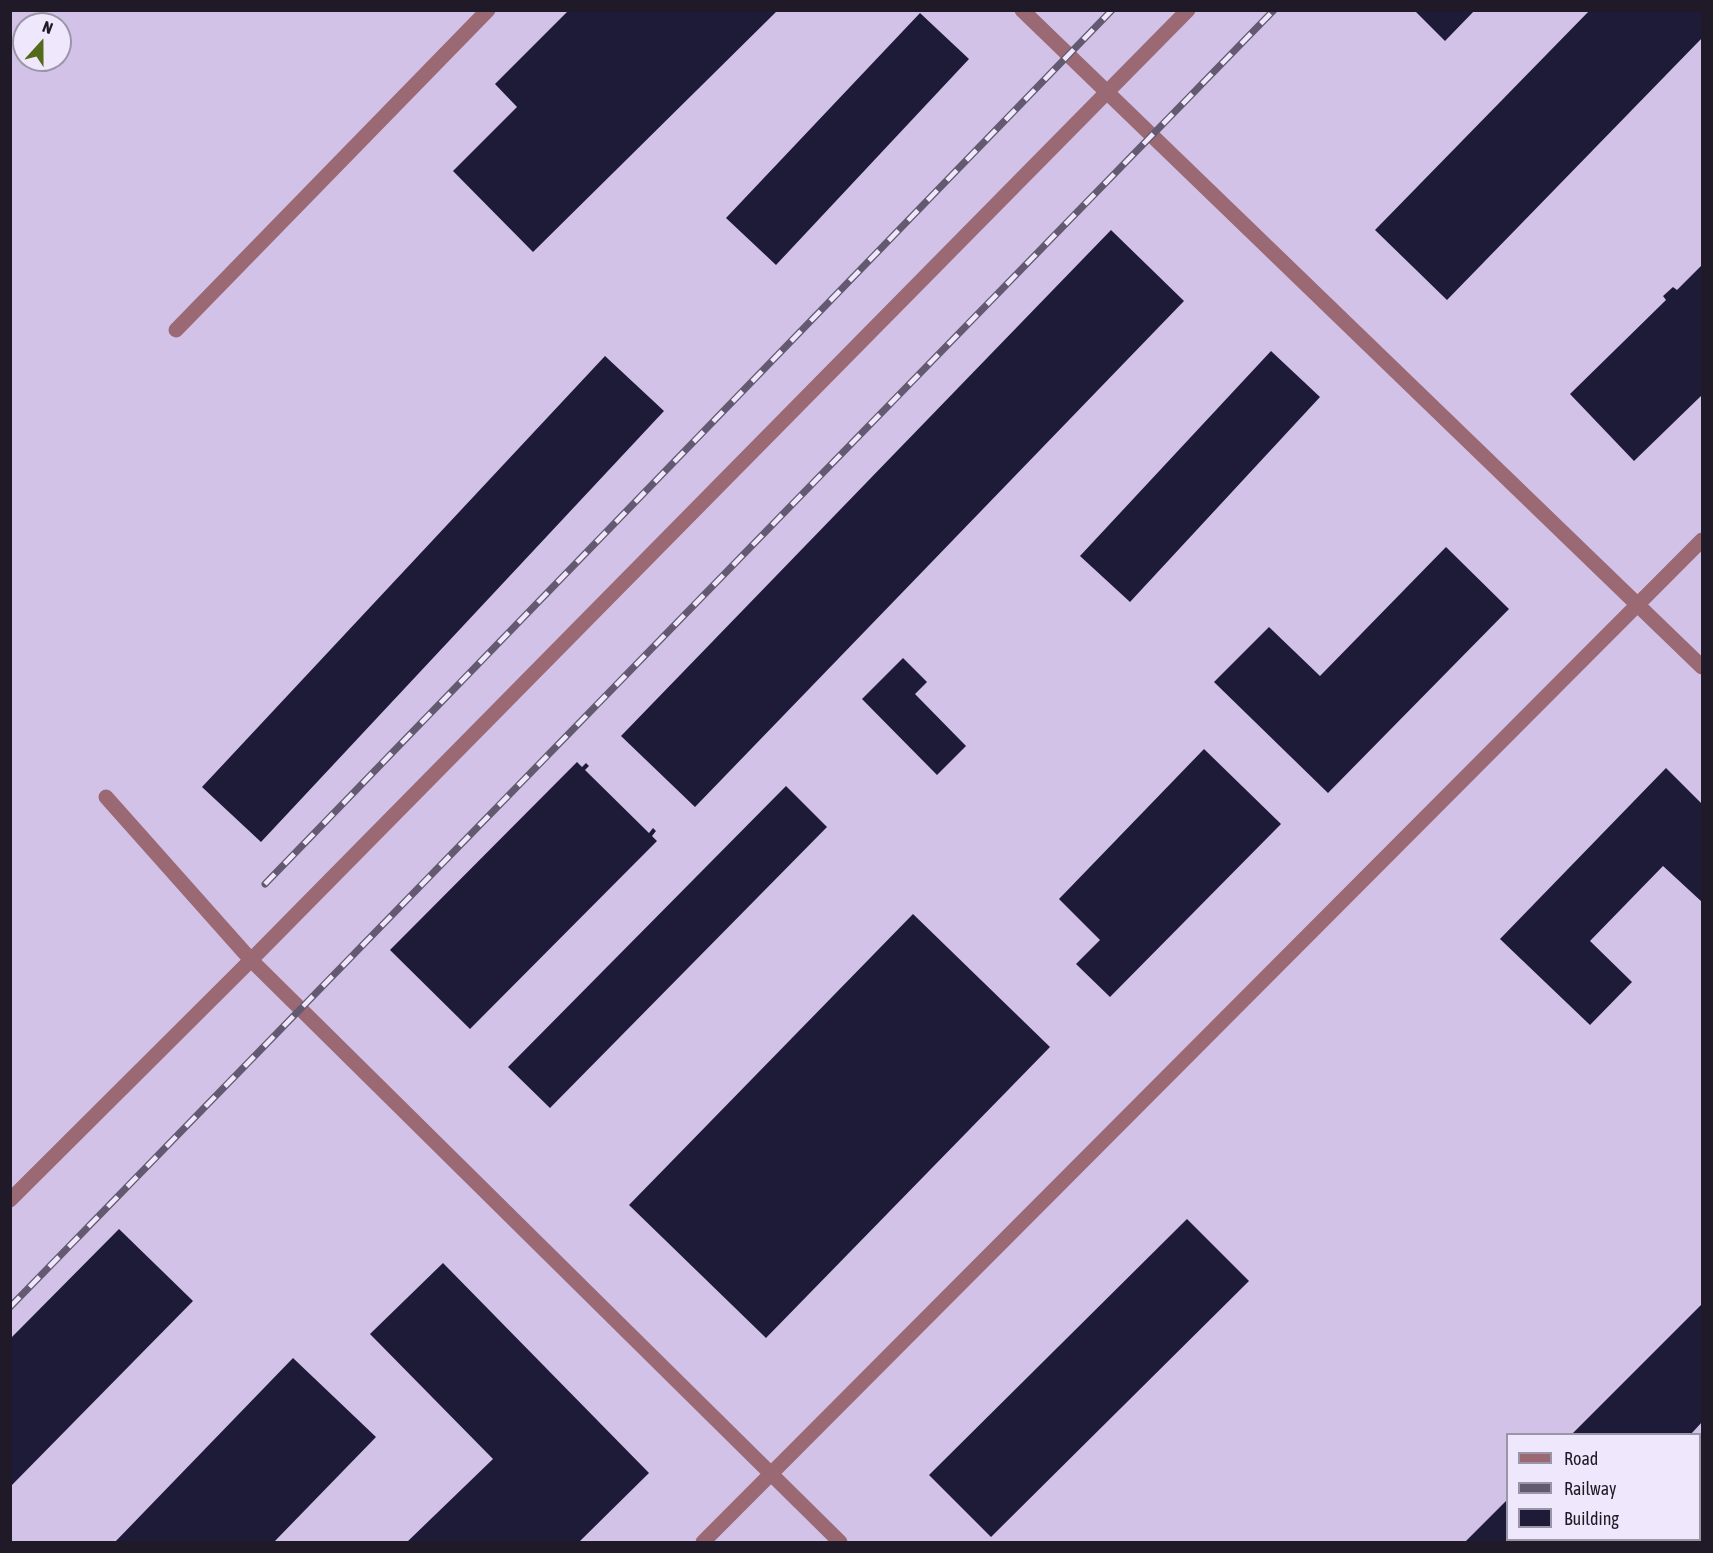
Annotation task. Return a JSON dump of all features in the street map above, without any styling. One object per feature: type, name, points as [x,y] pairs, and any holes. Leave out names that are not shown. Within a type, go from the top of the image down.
[{"type":"lane","points":[[176,330],[488,10]]},
{"type":"lane","points":[[1022,10],[1702,667]]},
{"type":"lane","points":[[10,1200],[251,960],[1188,10]]},
{"type":"lane","points":[[703,1542],[1702,540]]},
{"type":"lane","points":[[106,797],[251,960],[840,1542]]},
{"type":"building","points":[[569,10],[778,10],[533,252],[453,171],[517,107],[495,84]]},
{"type":"building","points":[[1414,10],[1475,10],[1445,41]]},
{"type":"building","points":[[1590,10],[1702,10],[1702,38],[1447,300],[1375,230]]},
{"type":"building","points":[[920,13],[969,59],[776,265],[726,218]]},
{"type":"building","points":[[1111,230],[1184,301],[695,807],[621,736]]},
{"type":"building","points":[[1702,265],[1702,395],[1634,461],[1570,394],[1666,300],[1663,296],[1673,287],[1677,290]]},
{"type":"building","points":[[1271,351],[1320,397],[1130,602],[1080,556]]},
{"type":"building","points":[[605,356],[664,411],[261,842],[202,787]]},
{"type":"building","points":[[1446,547],[1509,609],[1328,793],[1214,682],[1269,627],[1320,676]]},
{"type":"building","points":[[903,658],[927,682],[915,694],[966,746],[937,775],[862,699]]},
{"type":"building","points":[[1204,749],[1281,824],[1110,997],[1076,964],[1100,940],[1059,899]]},
{"type":"building","points":[[577,762],[582,767],[586,763],[589,766],[585,770],[649,833],[653,828],[656,831],[652,836],[657,841],[470,1029],[390,950]]},
{"type":"building","points":[[1666,768],[1702,804],[1702,902],[1663,866],[1590,941],[1632,982],[1590,1025],[1500,939]]},
{"type":"building","points":[[786,786],[827,827],[550,1108],[508,1067]]},
{"type":"building","points":[[913,914],[1050,1047],[766,1338],[629,1205]]},
{"type":"building","points":[[1187,1219],[1249,1281],[991,1537],[929,1475]]},
{"type":"building","points":[[119,1229],[193,1301],[10,1487],[10,1339]]},
{"type":"building","points":[[443,1263],[649,1473],[579,1542],[407,1542],[493,1459],[370,1334]]},
{"type":"building","points":[[1701,1305],[1702,1422],[1692,1433],[1573,1433]]},
{"type":"building","points":[[293,1358],[376,1437],[274,1542],[115,1542]]},
{"type":"building","points":[[1506,1501],[1506,1541],[1584,1541],[1583,1542],[1465,1542]]},
{"type":"railway","points":[[265,884],[1112,10]]},
{"type":"railway","points":[[10,1307],[1274,10]]}]
